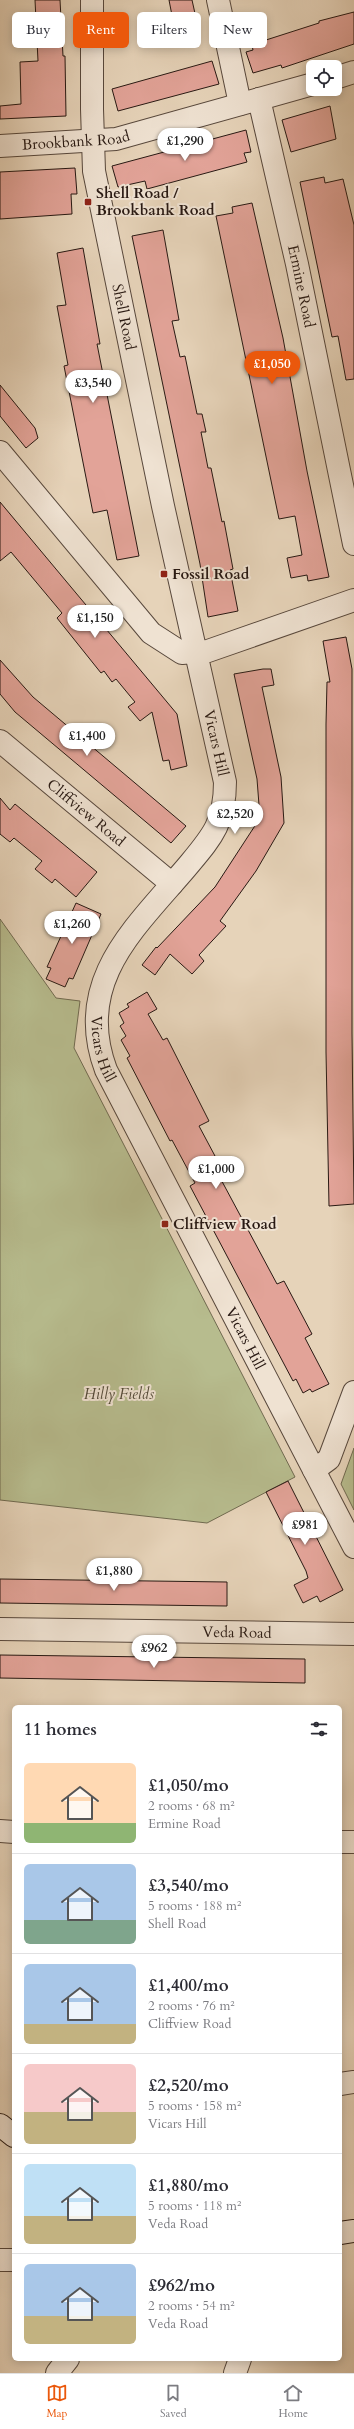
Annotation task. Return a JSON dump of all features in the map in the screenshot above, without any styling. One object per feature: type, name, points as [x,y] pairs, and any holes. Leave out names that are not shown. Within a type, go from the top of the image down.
[{"type":"street","name":"Shell Road","points":[[92,0],[94,171],[196,654]]},
{"type":"street","name":"Ermine Road","points":[[218,0],[250,102],[297,264],[354,544]]},
{"type":"street","points":[[342,76],[354,72]]},
{"type":"street","name":"Brookbank Road","points":[[0,146],[116,140],[306,86]]},
{"type":"street","points":[[0,452],[151,633],[182,653],[196,654],[354,600]]},
{"type":"street","name":"Vicars Hill","points":[[196,654],[225,782],[225,803],[219,822],[208,842],[124,942],[108,966],[100,994],[97,1020],[100,1052],[114,1084],[354,1548]]},
{"type":"street","name":"Cliffview Road","points":[[0,742],[172,884]]},
{"type":"street","points":[[314,1470],[329,1458],[354,1392]]},
{"type":"street","name":"Veda Road","points":[[0,1629],[354,1634]]},
{"type":"street","points":[[0,1831],[12,1832]]},
{"type":"street","points":[[342,1842],[354,1842]]},
{"type":"street","points":[[342,2084],[354,2082]]},
{"type":"street","points":[[0,2124],[12,2134]]},
{"type":"street","points":[[342,2233],[354,2231]]},
{"type":"street","points":[[0,2260],[12,2260]]},
{"type":"street","points":[[57,2373],[66,2361]]},
{"type":"street","points":[[235,2373],[239,2361]]},
{"type":"green space","name":"Hilly Fields","points":[[0,919],[56,998],[80,1001],[74,1048],[295,1477],[207,1523],[0,1500]]},
{"type":"green space","points":[[354,1448],[354,1510],[341,1484]]},
{"type":"building","points":[[35,0],[60,0],[61,12],[36,12]]},
{"type":"building","points":[[169,0],[192,0],[195,12],[171,12]]},
{"type":"building","points":[[354,12],[354,44],[282,68],[281,65],[253,73],[246,52],[253,50],[253,48],[267,48],[267,40],[319,23],[319,21]]},
{"type":"building","points":[[37,48],[63,48],[63,56],[65,56],[66,116],[0,119],[0,106],[21,104],[20,62],[38,61]]},
{"type":"building","points":[[212,61],[219,84],[118,111],[112,89]]},
{"type":"building","points":[[330,106],[336,139],[291,152],[282,120]]},
{"type":"building","points":[[246,130],[251,152],[244,153],[247,162],[147,189],[145,181],[118,187],[112,166]]},
{"type":"building","points":[[75,168],[77,194],[71,194],[72,214],[0,219],[0,172]]},
{"type":"building","points":[[324,177],[325,183],[343,179],[354,225],[354,379],[346,380],[338,336],[332,337],[300,182]]},
{"type":"building","points":[[252,203],[283,338],[307,471],[329,577],[308,581],[307,575],[291,578],[287,558],[302,555],[295,516],[279,519],[216,216],[233,213],[232,207]]},
{"type":"building","points":[[163,230],[179,320],[172,321],[180,357],[185,356],[197,414],[202,414],[206,432],[201,432],[208,468],[211,468],[222,522],[224,521],[233,569],[230,570],[238,611],[208,617],[200,564],[132,236]]},
{"type":"building","points":[[83,248],[100,344],[97,344],[139,556],[117,560],[107,510],[93,513],[64,366],[68,365],[57,306],[66,305],[57,253]]},
{"type":"building","points":[[0,385],[35,428],[38,438],[26,448],[0,416]]},
{"type":"building","points":[[0,502],[177,714],[187,766],[171,770],[169,760],[163,761],[152,712],[140,721],[128,707],[135,702],[116,679],[112,682],[104,671],[101,673],[57,618],[62,613],[11,552],[0,561]]},
{"type":"building","points":[[346,637],[352,669],[352,1033],[354,1204],[329,1206],[326,1052],[326,724],[327,682],[330,682],[323,641]]},
{"type":"building","points":[[0,660],[33,697],[186,826],[171,843],[15,712],[0,694]]},
{"type":"building","points":[[271,669],[274,685],[262,687],[281,777],[284,823],[256,871],[220,921],[226,926],[199,955],[204,961],[192,974],[170,954],[155,975],[142,965],[156,947],[157,948],[215,887],[260,818],[257,779],[234,674]]},
{"type":"building","points":[[0,798],[10,810],[15,804],[97,872],[76,897],[55,879],[52,883],[35,869],[42,861],[14,838],[10,842],[0,834]]},
{"type":"building","points":[[76,903],[101,914],[73,979],[69,978],[65,987],[46,979],[51,968],[47,967]]},
{"type":"building","points":[[147,992],[157,1009],[148,1014],[163,1040],[167,1038],[209,1121],[199,1126],[215,1156],[210,1159],[277,1284],[284,1281],[312,1334],[305,1338],[329,1384],[312,1392],[310,1389],[303,1393],[296,1379],[293,1381],[190,1186],[195,1183],[172,1140],[170,1141],[127,1058],[130,1056],[121,1040],[126,1036],[120,1026],[124,1023],[119,1013],[129,1007],[127,1004]]},
{"type":"building","points":[[288,1481],[343,1590],[320,1602],[317,1596],[303,1603],[294,1585],[308,1578],[306,1571],[266,1492]]},
{"type":"building","points":[[0,1579],[227,1582],[227,1606],[0,1603]]},
{"type":"building","points":[[0,1655],[305,1659],[305,1683],[0,1678]]},
{"type":"place","name":"Shell Road / Brookbank Road","points":[[88,202]]},
{"type":"place","name":"Fossil Road","points":[[164,574]]},
{"type":"place","name":"Cliffview Road","points":[[165,1224]]}]
